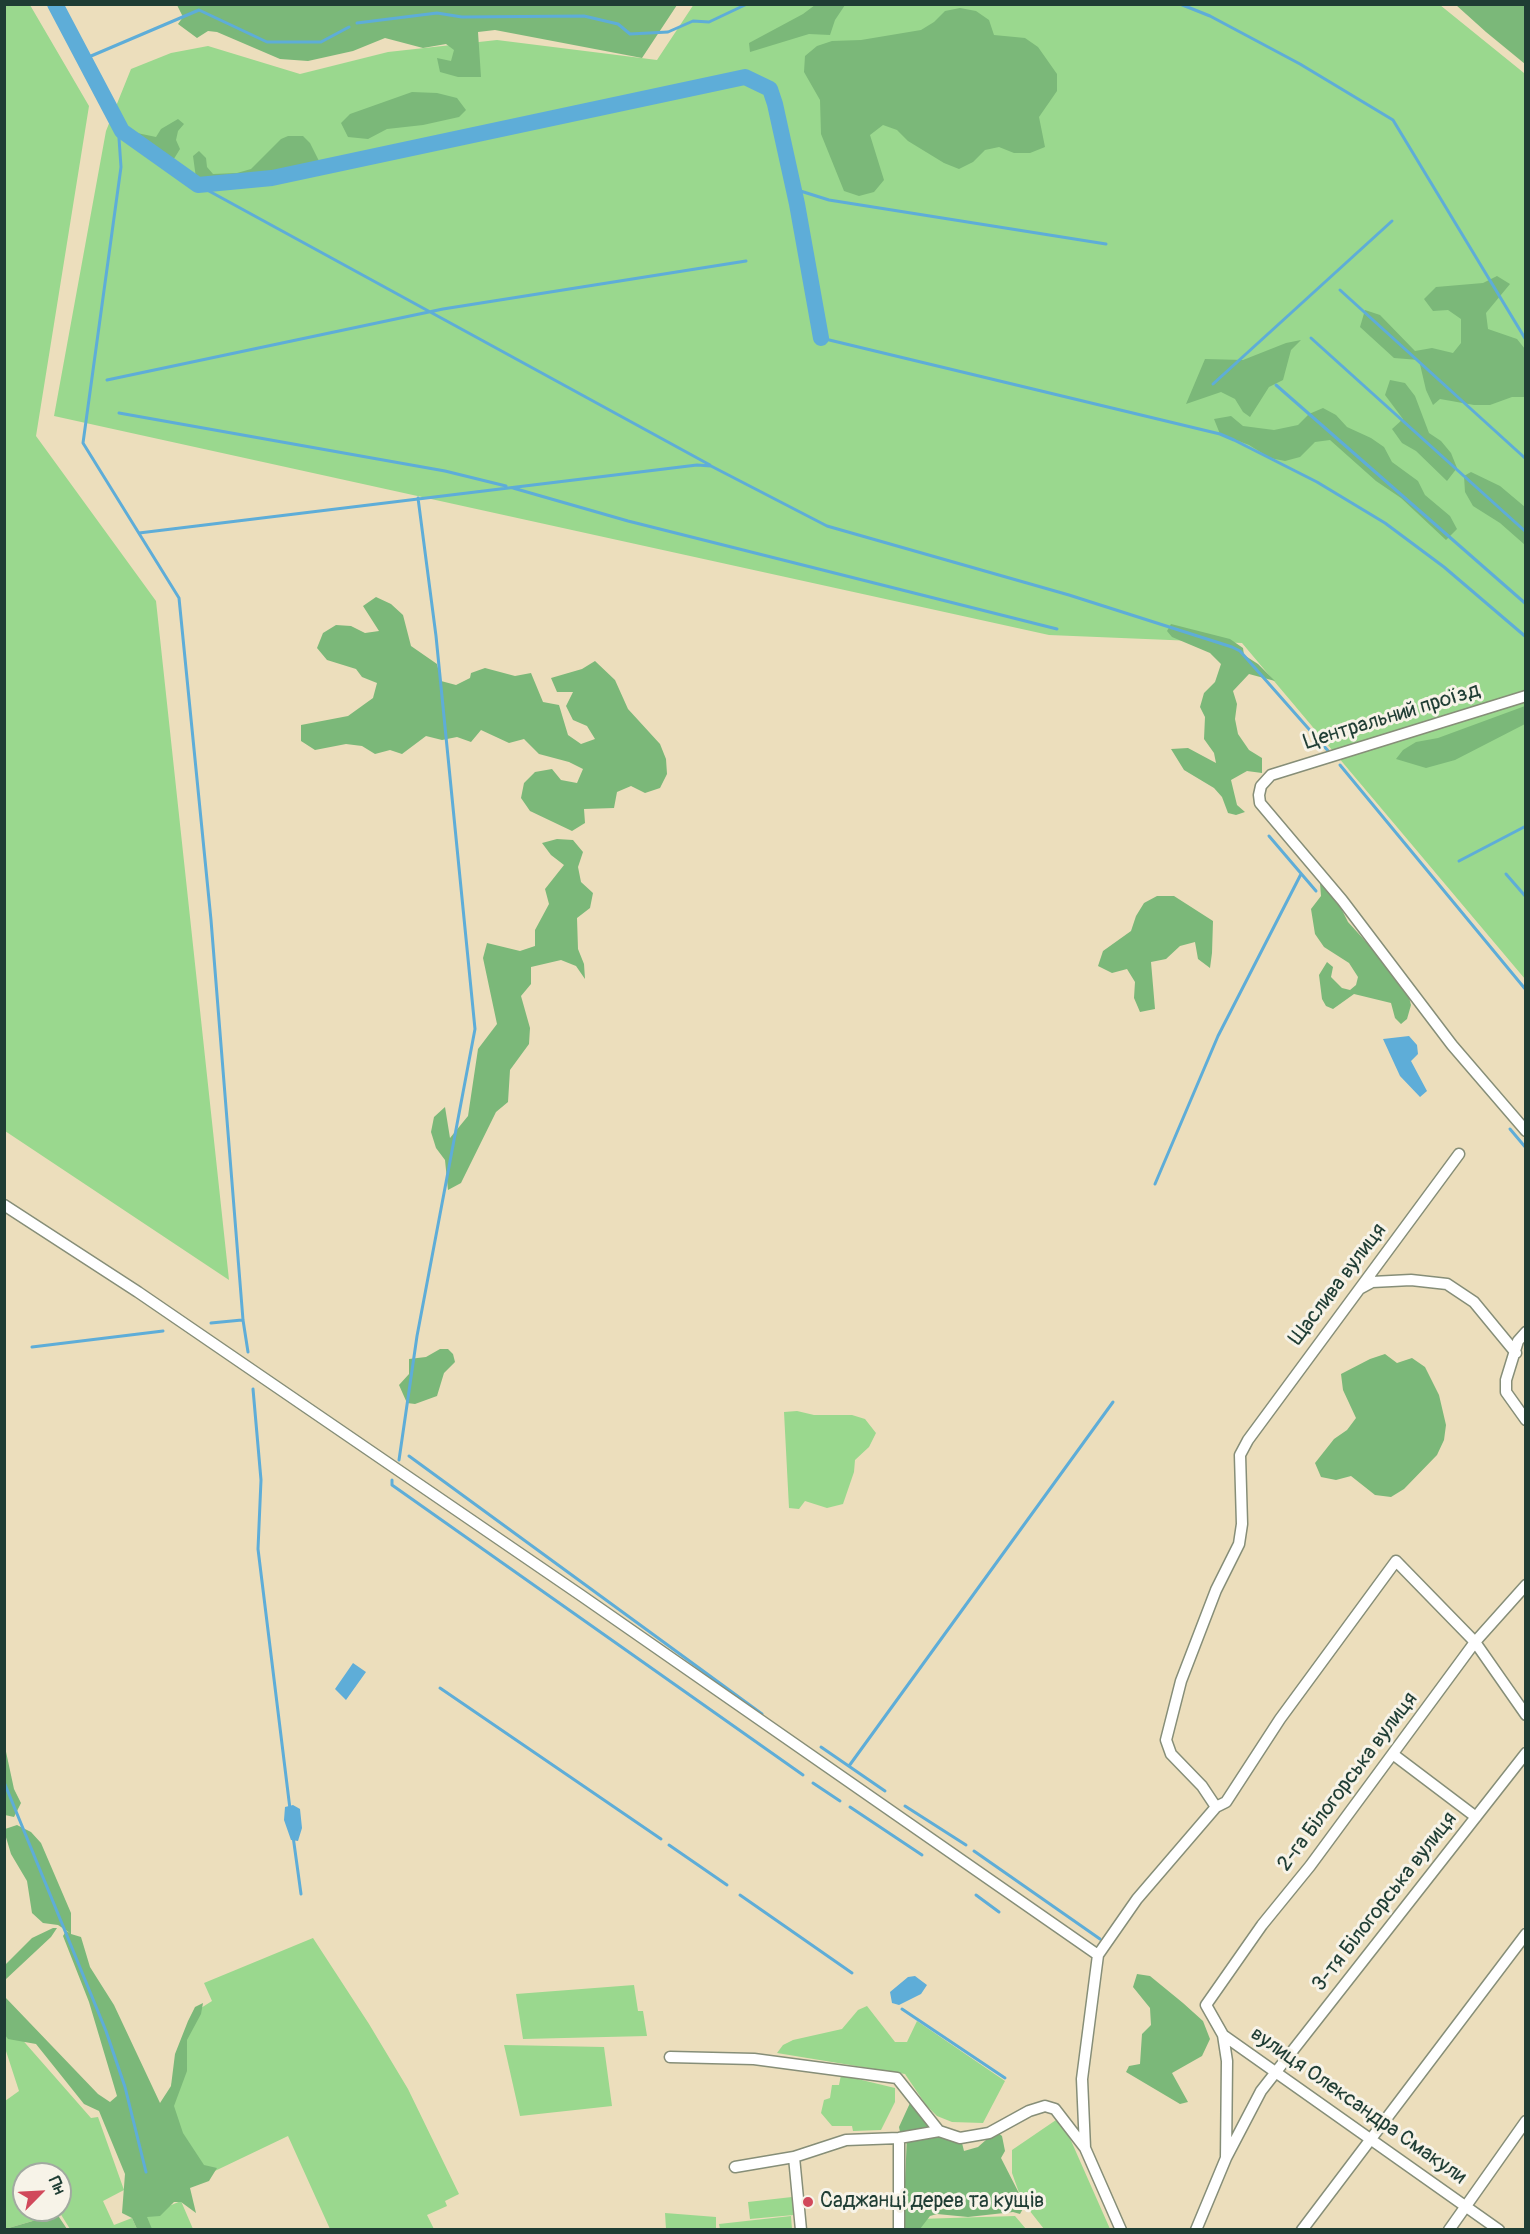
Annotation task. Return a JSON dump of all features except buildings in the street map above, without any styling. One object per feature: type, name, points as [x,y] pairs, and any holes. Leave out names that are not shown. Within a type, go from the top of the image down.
[{"type":"street","name":"Центральний проїзд","points":[[1526,696],[1271,775],[1261,786],[1260,803],[1342,900],[1452,1045],[1526,1131]]},
{"type":"street","name":"Щаслива вулиця","points":[[1216,1807],[1202,1786],[1171,1754],[1166,1740],[1181,1681],[1216,1590],[1239,1544],[1242,1524],[1240,1455],[1248,1440],[1459,1154]]},
{"type":"street","points":[[4,1205],[138,1292],[582,1596],[1098,1955]]},
{"type":"street","points":[[1360,1288],[1372,1282],[1411,1280],[1447,1284],[1474,1302],[1516,1353]]},
{"type":"street","points":[[1526,1332],[1518,1341],[1506,1380],[1506,1392],[1526,1420]]},
{"type":"street","points":[[1085,2148],[1082,2079],[1098,1955],[1137,1899],[1216,1807],[1226,1802],[1280,1719],[1396,1562],[1475,1642],[1526,1715]]},
{"type":"street","name":"2-га Білогорська вулиця","points":[[1206,2005],[1262,1925],[1394,1755],[1475,1642],[1526,1585]]},
{"type":"street","name":"3-тя Білогорська вулиця","points":[[1196,2229],[1226,2158],[1261,2091],[1526,1753]]},
{"type":"street","points":[[1394,1755],[1476,1817]]},
{"type":"street","points":[[1302,2229],[1526,1934]]},
{"type":"street","name":"вулиця Олександра Смакули","points":[[1206,2005],[1223,2036],[1499,2229]]},
{"type":"street","points":[[1223,2036],[1227,2061],[1226,2158]]},
{"type":"street","points":[[670,2057],[754,2059],[897,2078],[939,2131]]},
{"type":"street","points":[[735,2167],[794,2157],[846,2140],[899,2138],[939,2131],[960,2138],[988,2133],[1029,2111],[1045,2106],[1055,2109],[1085,2148],[1121,2229]]},
{"type":"street","points":[[1449,2229],[1526,2121]]},
{"type":"street","points":[[899,2138],[899,2229]]},
{"type":"street","points":[[794,2157],[801,2229]]},
{"type":"green space","points":[[694,4],[1440,5],[1524,73],[1525,979],[1242,643],[1049,635],[54,416],[106,131],[131,69],[171,53],[208,46],[300,74],[388,52],[497,40],[657,60]]},
{"type":"green space","points":[[4,5],[30,5],[89,106],[36,436],[156,601],[229,1280],[5,1131]]},
{"type":"green space","points":[[177,5],[677,5],[642,58],[495,30],[478,32],[481,77],[458,77],[440,72],[437,58],[451,61],[454,50],[446,44],[423,48],[385,38],[353,51],[308,61],[280,59],[217,32],[208,31],[197,38],[178,24],[183,17]]},
{"type":"green space","points":[[815,5],[845,5],[835,20],[830,35],[809,34],[750,52],[749,43],[803,14]]},
{"type":"green space","points":[[1456,5],[1525,5],[1525,64],[1486,32]]},
{"type":"green space","points":[[960,8],[976,11],[989,20],[994,35],[1025,38],[1038,47],[1057,74],[1057,91],[1039,117],[1045,147],[1030,153],[1014,153],[999,147],[985,150],[973,162],[959,169],[944,163],[908,141],[897,130],[883,125],[870,135],[884,180],[874,192],[859,196],[844,191],[821,134],[820,100],[804,72],[805,56],[817,46],[832,41],[861,40],[921,30],[945,11]]},
{"type":"green space","points":[[412,92],[437,93],[457,98],[466,110],[459,117],[423,125],[387,129],[368,139],[348,137],[341,123],[350,114]]},
{"type":"green space","points":[[178,119],[184,124],[178,131],[176,140],[180,149],[172,162],[140,141],[137,133],[156,137],[161,129]]},
{"type":"green space","points":[[288,136],[303,136],[310,143],[319,161],[312,168],[265,181],[209,188],[196,178],[193,156],[199,151],[206,158],[207,167],[213,174],[237,173],[251,169],[281,139]]},
{"type":"green space","points":[[1497,276],[1510,284],[1486,313],[1488,329],[1517,339],[1525,349],[1525,397],[1512,397],[1490,405],[1474,405],[1440,399],[1433,405],[1426,390],[1419,360],[1394,358],[1360,327],[1365,310],[1380,315],[1415,351],[1432,348],[1453,353],[1461,343],[1461,319],[1448,310],[1433,311],[1424,299],[1436,287],[1483,283]]},
{"type":"green space","points":[[1301,340],[1291,350],[1283,380],[1269,387],[1250,417],[1243,412],[1235,399],[1221,392],[1186,404],[1205,359],[1243,360],[1286,343]]},
{"type":"green space","points":[[1390,380],[1405,383],[1415,396],[1429,433],[1441,441],[1451,453],[1457,468],[1447,481],[1416,451],[1402,443],[1392,429],[1403,419],[1385,395]]},
{"type":"green space","points":[[1323,408],[1336,415],[1347,427],[1384,447],[1392,462],[1418,481],[1425,495],[1450,516],[1457,529],[1446,540],[1401,498],[1376,481],[1330,440],[1315,442],[1300,457],[1285,461],[1270,458],[1249,445],[1220,434],[1214,419],[1231,416],[1243,426],[1274,430],[1298,425],[1309,414]]},
{"type":"green space","points":[[1471,472],[1500,486],[1525,507],[1525,545],[1500,523],[1473,506],[1465,492],[1464,476]]},
{"type":"green space","points":[[376,597],[391,604],[403,615],[411,646],[437,664],[441,681],[456,685],[470,678],[471,673],[485,668],[515,676],[531,673],[543,702],[559,705],[568,735],[581,744],[595,739],[587,726],[573,720],[566,706],[573,692],[557,692],[551,678],[582,669],[595,661],[615,680],[628,709],[660,744],[666,759],[667,774],[660,788],[645,793],[631,786],[617,792],[614,808],[584,809],[585,823],[572,831],[530,811],[521,798],[524,783],[535,772],[552,769],[561,780],[577,783],[583,769],[569,762],[539,754],[524,739],[509,743],[481,730],[471,742],[457,737],[442,740],[426,736],[402,754],[390,750],[375,754],[362,746],[346,744],[315,750],[301,741],[301,725],[348,716],[373,698],[377,683],[362,677],[356,669],[327,660],[317,648],[323,633],[336,625],[351,626],[365,633],[379,631],[363,606]]},
{"type":"green space","points":[[1171,624],[1230,639],[1243,648],[1244,655],[1258,664],[1275,681],[1249,674],[1233,691],[1237,704],[1235,719],[1238,734],[1249,750],[1262,758],[1262,773],[1247,771],[1231,780],[1237,805],[1245,812],[1236,815],[1228,813],[1222,797],[1214,788],[1184,770],[1171,749],[1188,748],[1216,763],[1214,753],[1204,739],[1205,717],[1200,707],[1204,693],[1215,682],[1221,664],[1210,653],[1172,637],[1167,631]]},
{"type":"green space","points":[[1525,706],[1525,724],[1455,760],[1426,768],[1396,759],[1403,750],[1416,742],[1438,738]]},
{"type":"green space","points":[[557,839],[573,840],[583,852],[578,867],[581,882],[593,893],[590,908],[577,918],[578,949],[584,964],[585,979],[576,966],[561,960],[531,967],[531,984],[521,996],[530,1028],[529,1044],[510,1070],[508,1102],[496,1112],[461,1183],[448,1190],[445,1160],[436,1148],[431,1132],[434,1117],[445,1107],[450,1138],[468,1116],[478,1049],[497,1024],[483,958],[487,943],[520,951],[535,946],[535,930],[549,904],[545,889],[564,865],[551,855],[542,843]]},
{"type":"green space","points":[[1320,883],[1337,900],[1348,922],[1388,966],[1409,997],[1411,1005],[1407,1019],[1401,1024],[1395,1018],[1391,1003],[1354,994],[1333,1009],[1326,1006],[1322,999],[1319,975],[1327,962],[1333,967],[1331,977],[1342,988],[1350,990],[1356,985],[1358,977],[1349,963],[1324,947],[1315,934],[1311,909],[1321,896]]},
{"type":"green space","points":[[1157,896],[1174,896],[1213,921],[1210,968],[1198,959],[1195,942],[1180,946],[1166,959],[1151,962],[1155,1009],[1140,1012],[1134,998],[1135,982],[1127,969],[1112,973],[1098,966],[1103,951],[1131,931],[1144,903]]},
{"type":"green space","points":[[440,1349],[448,1349],[453,1354],[455,1362],[444,1373],[437,1396],[415,1404],[407,1403],[399,1385],[409,1374],[409,1359],[426,1357]]},
{"type":"green space","points":[[1385,1354],[1397,1363],[1412,1358],[1425,1367],[1439,1395],[1446,1425],[1444,1440],[1437,1455],[1404,1489],[1391,1497],[1375,1495],[1351,1476],[1336,1480],[1321,1477],[1315,1463],[1334,1439],[1347,1430],[1356,1418],[1343,1390],[1341,1374]]},
{"type":"green space","points":[[797,1411],[814,1415],[852,1415],[865,1419],[876,1433],[869,1447],[855,1460],[854,1472],[843,1504],[827,1508],[805,1501],[799,1509],[789,1508],[784,1412]]},
{"type":"green space","points":[[5,1747],[14,1789],[21,1803],[14,1817],[5,1815]]},
{"type":"green space","points":[[17,1825],[31,1832],[41,1843],[71,1913],[71,1934],[81,1937],[90,1967],[114,2005],[160,2103],[171,2086],[175,2054],[188,2021],[195,2007],[203,2003],[201,2014],[187,2040],[187,2071],[174,2106],[183,2133],[204,2165],[217,2168],[209,2181],[190,2188],[196,2213],[181,2202],[174,2202],[160,2216],[147,2217],[152,2229],[137,2229],[132,2218],[122,2213],[125,2174],[99,2111],[84,2104],[36,2044],[8,2039],[5,2035],[5,1997],[98,2094],[110,2102],[117,2096],[89,2002],[63,1936],[66,1931],[70,1933],[58,1925],[43,1923],[32,1913],[27,1881],[11,1854],[5,1834],[5,1829]]},
{"type":"green space","points":[[57,1928],[51,1937],[5,1980],[5,1965],[32,1938]]},
{"type":"green space","points":[[313,1938],[408,2089],[459,2194],[445,2201],[447,2206],[427,2215],[434,2229],[330,2229],[288,2136],[196,2180],[170,2128],[171,2086],[193,2013],[212,2001],[204,1983]]},
{"type":"green space","points":[[1137,1974],[1150,1976],[1203,2021],[1210,2039],[1202,2056],[1172,2073],[1188,2102],[1180,2104],[1126,2072],[1129,2066],[1140,2064],[1142,2034],[1151,2025],[1150,2008],[1133,1987]]},
{"type":"green space","points":[[634,1985],[638,2011],[643,2011],[647,2036],[523,2039],[516,1994]]},
{"type":"green space","points":[[867,2006],[895,2042],[907,2042],[917,2021],[1005,2081],[983,2123],[952,2122],[937,2116],[926,2105],[905,2074],[777,2053],[783,2045],[793,2040],[842,2029],[858,2010]]},
{"type":"green space","points":[[12,2028],[91,2118],[98,2117],[124,2190],[103,2201],[114,2225],[132,2218],[137,2229],[70,2229],[66,2222],[72,2222],[72,2162],[12,2162],[12,2222],[29,2222],[5,2229],[5,2101],[19,2091],[5,2048],[4,2036]]},
{"type":"green space","points":[[504,2045],[604,2047],[612,2106],[520,2116]]},
{"type":"green space","points":[[841,2075],[895,2088],[895,2102],[881,2130],[853,2131],[852,2126],[832,2126],[821,2113],[824,2100],[830,2098],[832,2085],[839,2085]]},
{"type":"green space","points":[[910,2103],[936,2131],[949,2140],[962,2143],[964,2151],[978,2147],[996,2131],[1002,2136],[1005,2151],[1001,2158],[1025,2205],[1020,2214],[1013,2212],[968,2217],[937,2214],[930,2216],[920,2229],[903,2229],[907,2135],[900,2132],[899,2127]]},
{"type":"green space","points":[[1056,2120],[1065,2127],[1110,2229],[1044,2229],[1022,2201],[1012,2173],[1012,2150]]},
{"type":"green space","points":[[792,2197],[794,2215],[750,2219],[748,2202]]},
{"type":"green space","points":[[181,2201],[193,2229],[141,2229],[137,2219]]},
{"type":"green space","points":[[665,2213],[716,2217],[716,2228],[666,2229]]},
{"type":"green space","points":[[791,2216],[792,2229],[720,2229],[719,2224]]},
{"type":"green space","points":[[1015,2216],[1026,2229],[916,2230],[918,2219]]},
{"type":"green space","points":[[29,2222],[62,2222],[67,2229],[5,2229]]},
{"type":"water","points":[[1409,1036],[1417,1045],[1418,1054],[1411,1061],[1427,1091],[1420,1097],[1400,1076],[1383,1039]]},
{"type":"water","points":[[353,1663],[366,1672],[346,1700],[335,1689]]},
{"type":"water","points":[[293,1805],[300,1809],[302,1828],[298,1841],[291,1840],[284,1820],[285,1807]]},
{"type":"water","points":[[915,1976],[927,1985],[921,1994],[899,2005],[892,2003],[890,1992],[908,1977]]},
{"type":"waterway","points":[[55,4],[122,131],[198,185],[272,178],[745,77],[770,89],[775,104],[797,204],[821,338]]},
{"type":"waterway","points":[[357,23],[437,13],[462,17],[584,16],[618,24],[630,34],[668,32],[693,21],[709,22],[747,4]]},
{"type":"waterway","points":[[1180,4],[1210,16],[1300,64],[1393,120],[1526,340]]},
{"type":"waterway","points":[[84,59],[199,10],[267,42],[321,42],[349,27]]},
{"type":"waterway","points":[[118,124],[121,167],[83,443],[179,598],[211,920],[243,1320],[248,1352]]},
{"type":"waterway","points":[[198,185],[710,465]]},
{"type":"waterway","points":[[794,189],[829,200],[1106,244]]},
{"type":"waterway","points":[[1213,384],[1392,221]]},
{"type":"waterway","points":[[107,380],[443,309],[746,261]]},
{"type":"waterway","points":[[1340,290],[1526,459]]},
{"type":"waterway","points":[[821,338],[1220,434],[1317,482],[1385,523],[1444,567],[1526,637]]},
{"type":"waterway","points":[[1311,338],[1526,532]]},
{"type":"waterway","points":[[1276,385],[1526,604]]},
{"type":"waterway","points":[[119,413],[445,471],[506,486]]},
{"type":"waterway","points":[[139,533],[697,465],[711,466],[827,526],[1069,595],[1232,647],[1240,651],[1330,753]]},
{"type":"waterway","points":[[513,488],[628,521],[1057,629]]},
{"type":"waterway","points":[[399,1460],[417,1336],[475,1029],[436,636],[418,498]]},
{"type":"waterway","points":[[1340,765],[1526,990]]},
{"type":"waterway","points":[[1459,861],[1526,826]]},
{"type":"waterway","points":[[1269,836],[1316,891]]},
{"type":"waterway","points":[[1155,1184],[1218,1036],[1301,874]]},
{"type":"waterway","points":[[1506,874],[1526,897]]},
{"type":"waterway","points":[[1510,1129],[1526,1148]]},
{"type":"waterway","points":[[211,1323],[242,1320]]},
{"type":"waterway","points":[[32,1347],[163,1331]]},
{"type":"waterway","points":[[253,1389],[261,1480],[258,1549],[290,1809]]},
{"type":"waterway","points":[[849,1766],[1113,1402]]},
{"type":"waterway","points":[[409,1456],[762,1714]]},
{"type":"waterway","points":[[392,1480],[392,1485],[803,1775]]},
{"type":"waterway","points":[[440,1688],[661,1839]]},
{"type":"waterway","points":[[821,1747],[885,1791]]},
{"type":"waterway","points":[[4,1782],[106,2031],[125,2087],[146,2172]]},
{"type":"waterway","points":[[813,1783],[840,1801]]},
{"type":"waterway","points":[[905,1806],[966,1845]]},
{"type":"waterway","points":[[850,1807],[922,1855]]},
{"type":"waterway","points":[[293,1836],[301,1894]]},
{"type":"waterway","points":[[669,1845],[727,1885]]},
{"type":"waterway","points":[[974,1851],[1100,1939]]},
{"type":"waterway","points":[[740,1895],[852,1973]]},
{"type":"waterway","points":[[976,1895],[999,1912]]},
{"type":"waterway","points":[[902,2009],[1005,2078]]},
{"type":"place","name":"Саджанці дерев та кущів","points":[[808,2202]]}]
